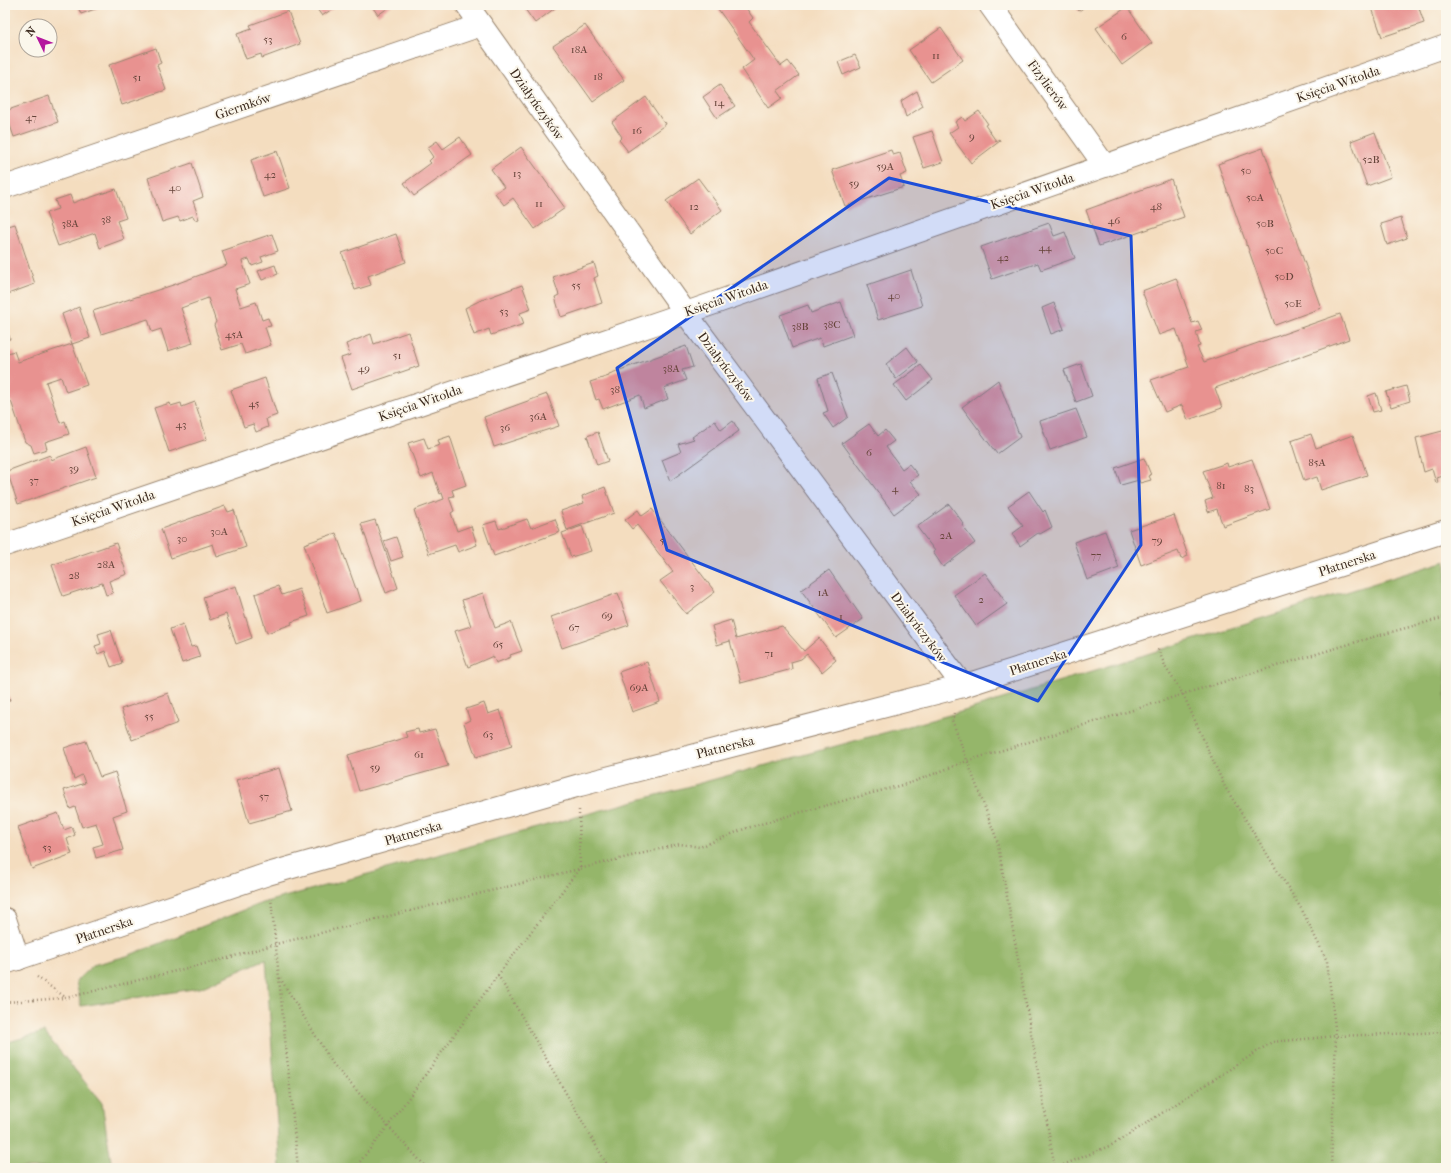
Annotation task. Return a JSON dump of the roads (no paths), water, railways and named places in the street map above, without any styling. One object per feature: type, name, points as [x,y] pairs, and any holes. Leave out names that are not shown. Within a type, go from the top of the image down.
[{"type":"street","name":"Działyńczyków","points":[[467,5],[685,312],[963,686]]},
{"type":"street","name":"Fizylierów","points":[[990,5],[1105,166]]},
{"type":"street","name":"Giermków","points":[[5,187],[481,25]]},
{"type":"street","name":"Księcia Witolda","points":[[5,544],[654,324],[1446,46]]},
{"type":"street","name":"Płatnerska","points":[[11,961],[268,874],[580,785],[963,686],[1446,531]]},
{"type":"street","points":[[5,919],[11,961]]}]
